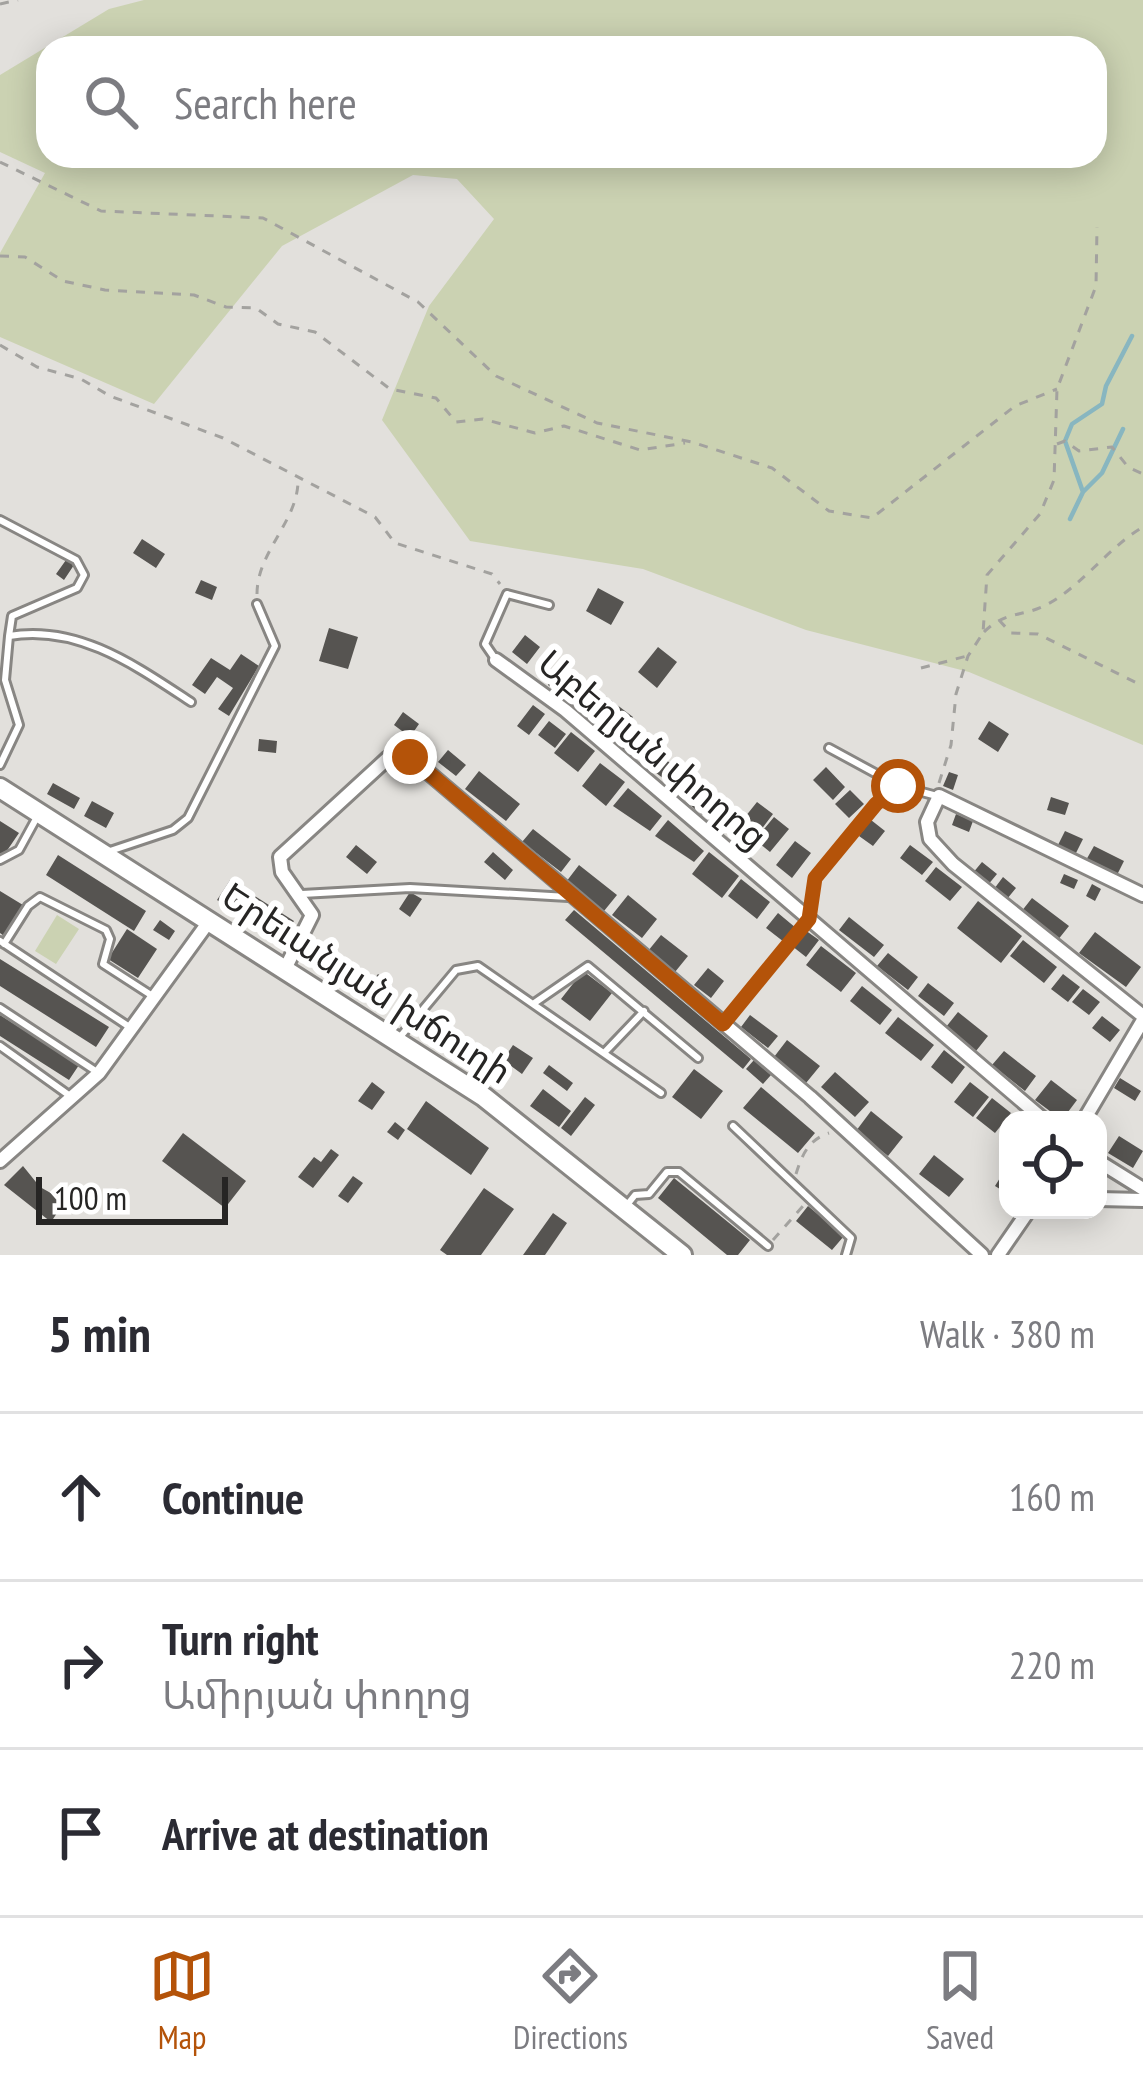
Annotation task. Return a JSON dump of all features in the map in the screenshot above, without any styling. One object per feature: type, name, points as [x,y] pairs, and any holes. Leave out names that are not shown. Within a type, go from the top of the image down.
[{"type":"highway","name":"Երեւանյան խճուղի","points":[[0,788],[484,1097],[682,1255]]},
{"type":"street","name":"Աբեղյան փողոց","points":[[496,660],[565,710],[1033,1111]]},
{"type":"street","points":[[286,967],[310,929],[312,915],[302,894],[282,872],[280,857],[388,758],[410,757],[723,1024],[982,1255]]},
{"type":"street","points":[[1089,1111],[1143,1018],[938,849],[927,823],[939,796],[1143,895]]},
{"type":"street","points":[[0,1161],[99,1073],[210,920]]},
{"type":"street","points":[[1107,1167],[1143,1189]]},
{"type":"street","points":[[1107,1199],[1143,1200]]},
{"type":"street","points":[[998,1255],[1023,1219]]},
{"type":"lane","points":[[0,520],[76,560],[83,575],[77,588],[12,616],[5,680],[19,725],[0,765]]},
{"type":"lane","points":[[496,660],[485,644],[487,632],[507,594],[549,605]]},
{"type":"lane","points":[[104,854],[173,830],[188,818],[275,646],[257,604]]},
{"type":"lane","points":[[9,636],[39,631],[112,652],[191,702]]},
{"type":"lane","points":[[829,748],[898,786],[939,796]]},
{"type":"lane","points":[[809,919],[815,878],[876,804],[898,786]]},
{"type":"lane","points":[[0,860],[20,850],[39,814]]},
{"type":"lane","points":[[302,894],[410,888],[572,897]]},
{"type":"lane","points":[[131,1028],[2,943],[28,906],[40,897],[55,901],[106,930],[110,939],[103,964],[154,997]]},
{"type":"lane","points":[[397,1040],[466,965],[478,966],[661,1094]]},
{"type":"lane","points":[[533,1004],[588,966],[698,1058]]},
{"type":"lane","points":[[0,1008],[99,1073]]},
{"type":"lane","points":[[604,1054],[644,1011]]},
{"type":"lane","points":[[0,1046],[70,1096]]},
{"type":"lane","points":[[733,1126],[851,1238],[846,1255]]},
{"type":"lane","points":[[625,1207],[635,1195],[649,1194],[667,1172],[679,1172],[768,1246]]},
{"type":"path","points":[[0,4],[18,0]]},
{"type":"path","points":[[0,162],[101,211],[262,218],[418,302],[496,376],[597,422],[692,442],[772,468],[829,511],[872,518],[1015,406],[1057,389]]},
{"type":"path","points":[[983,633],[986,575],[1040,514],[1054,480],[1057,389],[1096,286],[1097,226]]},
{"type":"path","points":[[0,256],[25,257],[64,281],[104,290],[194,295],[226,307],[256,308],[278,324],[315,332],[390,389],[436,398],[456,422],[466,425],[483,419],[535,433],[563,426],[640,450],[692,442]]},
{"type":"path","points":[[0,345],[38,367],[62,371],[110,396],[223,438],[375,518],[395,543],[492,574],[507,594]]},
{"type":"path","points":[[1055,445],[1065,441],[1093,452],[1116,448],[1128,467],[1143,474]]},
{"type":"path","points":[[257,604],[257,581],[297,503],[298,480]]},
{"type":"path","points":[[939,796],[956,694],[968,656],[983,633],[1012,611],[1041,608],[1143,527]]},
{"type":"path","points":[[998,619],[1011,634],[1038,634],[1143,686]]},
{"type":"path","points":[[921,668],[968,656]]},
{"type":"path","points":[[723,1024],[809,919]]},
{"type":"path","points":[[794,1179],[803,1153],[816,1137],[831,1132]]},
{"type":"path","points":[[778,1235],[801,1208]]},
{"type":"green space","points":[[144,0],[1143,0],[1143,745],[969,672],[806,630],[643,569],[470,541],[382,420],[429,306],[494,219],[457,179],[413,175],[282,246],[154,404],[0,337],[0,253],[45,173],[0,152],[0,75],[36,53],[36,168],[1107,168],[1107,36],[64,36],[109,9]]},
{"type":"green space","points":[[57,915],[79,929],[56,964],[35,951]]},
{"type":"building","points":[[142,539],[165,554],[156,568],[133,553]]},
{"type":"building","points":[[66,560],[74,565],[64,580],[56,574]]},
{"type":"building","points":[[201,580],[217,587],[212,600],[195,593]]},
{"type":"building","points":[[598,588],[624,602],[611,625],[586,611]]},
{"type":"building","points":[[329,628],[358,637],[348,669],[319,661]]},
{"type":"building","points":[[525,635],[540,647],[527,664],[512,652]]},
{"type":"building","points":[[658,647],[677,662],[657,688],[638,672]]},
{"type":"building","points":[[241,654],[259,666],[229,716],[218,709],[233,688],[217,677],[205,694],[192,685],[211,658],[230,670]]},
{"type":"building","points":[[560,669],[576,680],[563,697],[548,685]]},
{"type":"building","points":[[585,684],[599,696],[583,716],[569,704]]},
{"type":"building","points":[[604,695],[633,717],[614,741],[586,718]]},
{"type":"building","points":[[533,705],[545,714],[529,735],[517,726]]},
{"type":"building","points":[[403,712],[419,724],[410,737],[394,725]]},
{"type":"building","points":[[549,721],[566,734],[555,748],[538,735]]},
{"type":"building","points":[[989,721],[1009,734],[998,752],[978,739]]},
{"type":"building","points":[[627,731],[647,747],[637,760],[616,744]]},
{"type":"building","points":[[571,732],[595,751],[578,772],[554,753]]},
{"type":"building","points":[[259,739],[277,741],[276,753],[258,751]]},
{"type":"building","points":[[448,750],[466,765],[456,776],[438,762]]},
{"type":"building","points":[[661,756],[678,769],[668,782],[651,769]]},
{"type":"building","points":[[600,763],[625,782],[606,806],[582,786]]},
{"type":"building","points":[[826,767],[845,787],[833,800],[813,780]]},
{"type":"building","points":[[479,771],[520,804],[506,821],[465,789]]},
{"type":"building","points":[[682,772],[696,783],[685,797],[671,786]]},
{"type":"building","points":[[949,772],[958,775],[953,790],[943,786]]},
{"type":"building","points":[[53,783],[80,798],[74,809],[47,794]]},
{"type":"building","points":[[628,788],[662,816],[650,831],[613,806]]},
{"type":"building","points":[[704,788],[726,805],[712,823],[690,805]]},
{"type":"building","points":[[850,790],[864,804],[849,818],[835,804]]},
{"type":"building","points":[[1051,797],[1069,803],[1065,815],[1047,810]]},
{"type":"building","points":[[92,801],[114,813],[106,828],[84,816]]},
{"type":"building","points":[[757,802],[773,814],[757,835],[741,822]]},
{"type":"building","points":[[956,814],[973,821],[969,832],[952,825]]},
{"type":"building","points":[[774,817],[789,829],[770,852],[755,840]]},
{"type":"building","points":[[668,820],[704,851],[694,862],[655,836]]},
{"type":"building","points":[[871,820],[885,831],[873,846],[859,836]]},
{"type":"building","points":[[0,821],[19,833],[4,855],[0,853]]},
{"type":"building","points":[[533,829],[571,859],[561,872],[522,842]]},
{"type":"building","points":[[1065,831],[1083,839],[1075,855],[1057,847]]},
{"type":"building","points":[[795,841],[811,853],[792,878],[776,865]]},
{"type":"building","points":[[356,845],[377,862],[367,874],[346,857]]},
{"type":"building","points":[[910,845],[933,862],[922,875],[900,858]]},
{"type":"building","points":[[1094,846],[1124,861],[1116,877],[1085,862]]},
{"type":"building","points":[[493,852],[513,870],[505,880],[484,862]]},
{"type":"building","points":[[709,852],[739,876],[722,898],[692,874]]},
{"type":"building","points":[[58,855],[146,911],[134,931],[46,875]]},
{"type":"building","points":[[982,862],[997,874],[987,886],[972,874]]},
{"type":"building","points":[[579,865],[617,895],[604,911],[566,882]]},
{"type":"building","points":[[936,867],[962,887],[950,901],[925,881]]},
{"type":"building","points":[[1064,874],[1078,880],[1074,889],[1060,883]]},
{"type":"building","points":[[1003,877],[1016,888],[1007,899],[994,889]]},
{"type":"building","points":[[741,879],[770,902],[757,919],[728,896]]},
{"type":"building","points":[[230,880],[294,921],[280,941],[217,900]]},
{"type":"building","points":[[1092,884],[1101,889],[1095,901],[1086,896]]},
{"type":"building","points":[[0,891],[23,905],[4,936],[0,933]]},
{"type":"building","points":[[410,892],[422,899],[410,917],[399,909]]},
{"type":"building","points":[[628,895],[657,919],[642,938],[612,915]]},
{"type":"building","points":[[1032,898],[1069,926],[1057,941],[1021,912]]},
{"type":"building","points":[[978,901],[1022,936],[1001,963],[957,928]]},
{"type":"building","points":[[574,910],[751,1059],[743,1069],[565,920]]},
{"type":"building","points":[[778,913],[796,928],[784,942],[766,928]]},
{"type":"building","points":[[849,917],[884,945],[874,957],[839,930]]},
{"type":"building","points":[[160,920],[175,931],[169,940],[153,930]]},
{"type":"building","points":[[127,929],[157,949],[138,978],[108,959]]},
{"type":"building","points":[[805,930],[819,940],[806,957],[792,946]]},
{"type":"building","points":[[1095,932],[1141,967],[1126,987],[1079,953]]},
{"type":"building","points":[[661,935],[688,956],[675,972],[648,951]]},
{"type":"building","points":[[1023,940],[1057,967],[1044,983],[1010,956]]},
{"type":"building","points":[[821,946],[856,973],[841,992],[806,965]]},
{"type":"building","points":[[888,953],[918,977],[908,990],[877,966]]},
{"type":"building","points":[[0,959],[109,1027],[96,1047],[0,986]]},
{"type":"building","points":[[708,968],[724,981],[711,998],[694,985]]},
{"type":"building","points":[[583,971],[612,993],[590,1021],[561,999]]},
{"type":"building","points":[[378,974],[391,984],[383,996],[369,986]]},
{"type":"building","points":[[1063,974],[1080,987],[1068,1002],[1051,989]]},
{"type":"building","points":[[928,983],[954,1003],[944,1016],[918,996]]},
{"type":"building","points":[[862,986],[892,1010],[880,1025],[850,1001]]},
{"type":"building","points":[[1083,989],[1100,1002],[1089,1015],[1072,1002]]},
{"type":"building","points":[[958,1012],[988,1036],[976,1051],[946,1027]]},
{"type":"building","points":[[0,1015],[79,1065],[69,1080],[0,1036]]},
{"type":"building","points":[[750,1015],[778,1036],[768,1048],[741,1027]]},
{"type":"building","points":[[1102,1016],[1120,1030],[1110,1042],[1092,1028]]},
{"type":"building","points":[[898,1017],[934,1045],[921,1061],[885,1033]]},
{"type":"building","points":[[787,1040],[820,1066],[806,1083],[774,1057]]},
{"type":"building","points":[[513,1045],[533,1058],[522,1074],[503,1060]]},
{"type":"building","points":[[944,1050],[965,1067],[952,1084],[931,1067]]},
{"type":"building","points":[[1004,1051],[1036,1076],[1025,1091],[992,1065]]},
{"type":"building","points":[[754,1060],[771,1075],[763,1084],[746,1069]]},
{"type":"building","points":[[549,1065],[573,1083],[567,1091],[543,1073]]},
{"type":"building","points":[[694,1069],[723,1091],[701,1119],[672,1097]]},
{"type":"building","points":[[835,1072],[869,1102],[855,1117],[821,1087]]},
{"type":"building","points":[[1120,1078],[1141,1091],[1135,1101],[1114,1088]]},
{"type":"building","points":[[1051,1080],[1077,1100],[1069,1111],[1050,1111],[1035,1100]]},
{"type":"building","points":[[372,1082],[385,1092],[372,1110],[358,1101]]},
{"type":"building","points":[[970,1082],[989,1097],[973,1117],[954,1102]]},
{"type":"building","points":[[761,1087],[815,1133],[798,1153],[743,1108]]},
{"type":"building","points":[[543,1089],[571,1111],[559,1127],[530,1106]]},
{"type":"building","points":[[585,1097],[595,1105],[571,1136],[561,1128]]},
{"type":"building","points":[[992,1098],[1008,1111],[999,1111],[995,1133],[976,1118]]},
{"type":"building","points":[[426,1101],[489,1148],[471,1175],[407,1129]]},
{"type":"building","points":[[871,1111],[903,1137],[888,1156],[856,1131]]},
{"type":"building","points":[[395,1122],[405,1130],[398,1140],[387,1132]]},
{"type":"building","points":[[183,1133],[246,1181],[225,1208],[162,1161]]},
{"type":"building","points":[[1119,1136],[1143,1151],[1133,1168],[1108,1153]]},
{"type":"building","points":[[331,1149],[339,1155],[313,1188],[298,1177],[314,1157],[321,1162]]},
{"type":"building","points":[[934,1155],[964,1179],[949,1197],[919,1174]]},
{"type":"building","points":[[23,1166],[40,1187],[65,1201],[51,1222],[4,1185]]},
{"type":"building","points":[[353,1176],[363,1183],[348,1203],[338,1196]]},
{"type":"building","points":[[674,1178],[750,1240],[738,1255],[727,1255],[658,1198]]},
{"type":"building","points":[[484,1188],[514,1209],[481,1255],[447,1255],[440,1250]]},
{"type":"building","points":[[808,1206],[844,1236],[832,1250],[796,1221]]},
{"type":"building","points":[[553,1213],[567,1223],[545,1255],[523,1255]]},
{"type":"waterway","points":[[1070,519],[1083,492],[1065,441],[1072,424],[1102,404],[1106,386],[1132,336]]},
{"type":"waterway","points":[[1083,492],[1102,473],[1123,429]]},
{"type":"route","points":[[410,757],[723,1024],[809,919],[815,878],[876,804],[898,786]]}]
